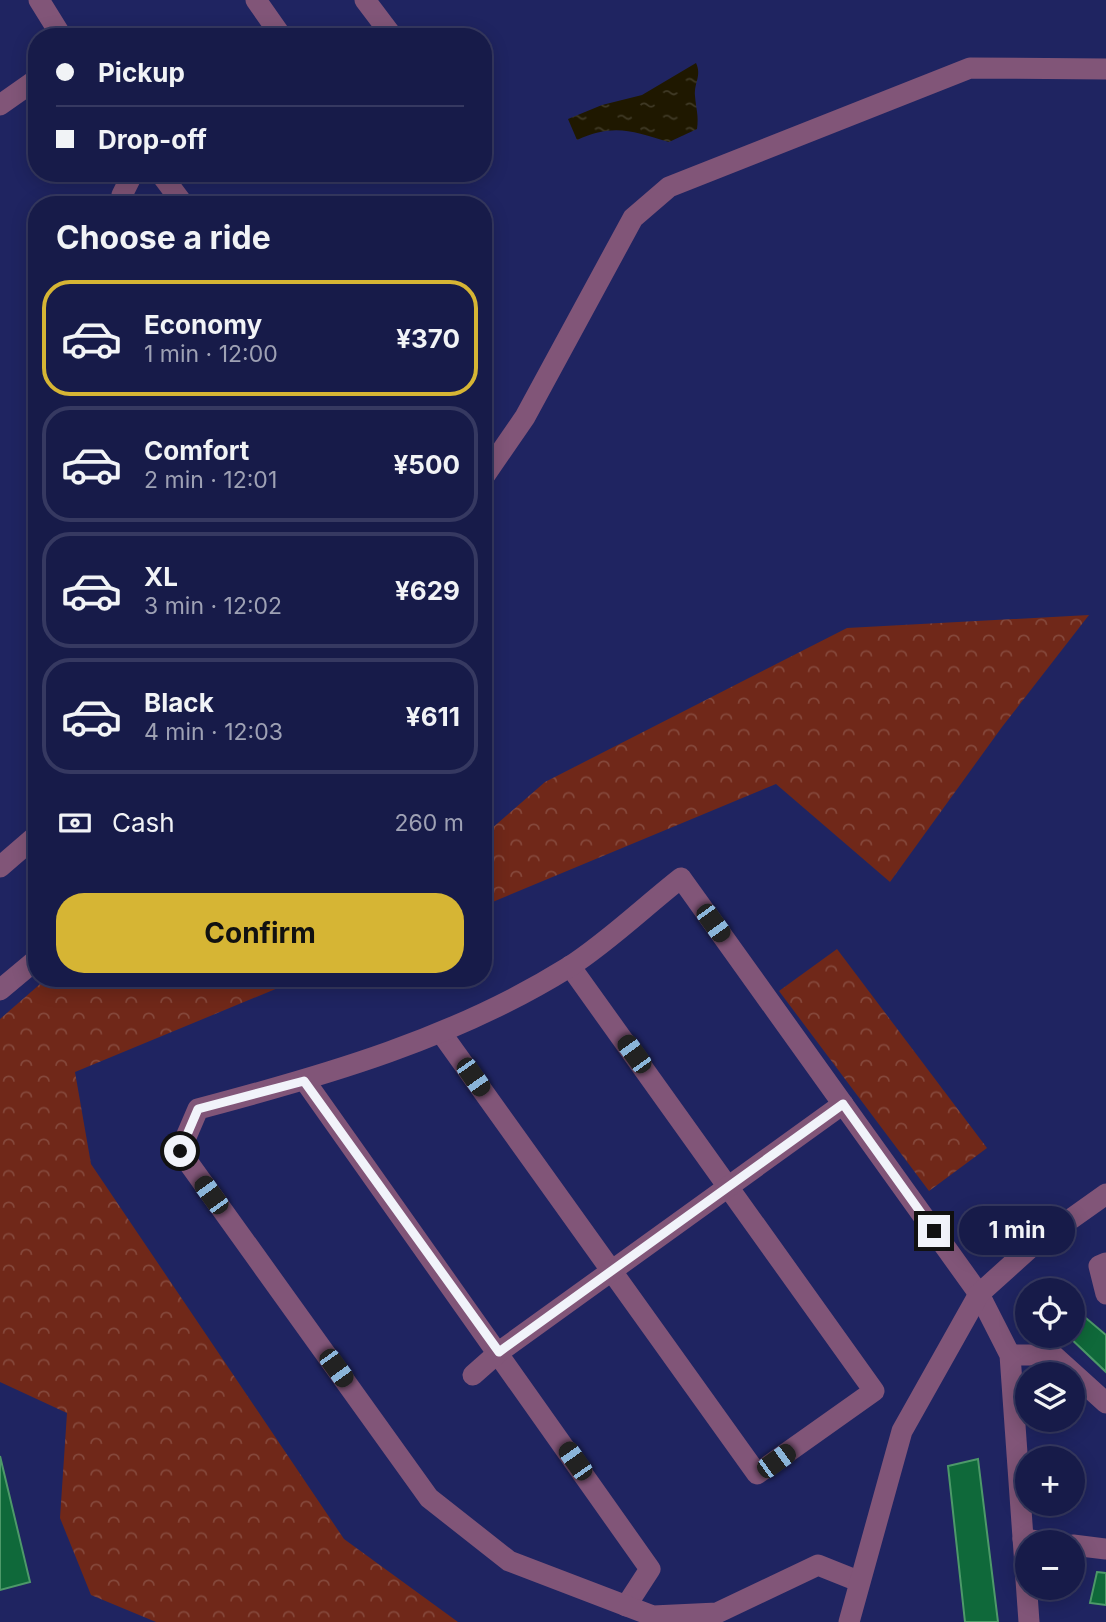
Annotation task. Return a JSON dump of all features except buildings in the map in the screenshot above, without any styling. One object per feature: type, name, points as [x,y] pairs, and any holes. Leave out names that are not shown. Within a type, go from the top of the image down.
[{"type":"street","points":[[39,0],[56,28]]},
{"type":"street","points":[[256,0],[276,28]]},
{"type":"street","points":[[365,0],[386,28]]},
{"type":"street","points":[[492,465],[525,417],[633,219],[669,187],[970,68],[1106,69]]},
{"type":"street","points":[[0,105],[28,85]]},
{"type":"street","points":[[0,867],[28,843]]},
{"type":"street","points":[[858,1581],[818,1565],[717,1613],[653,1616],[509,1561],[429,1498],[180,1151],[198,1109],[304,1081],[442,1034],[570,966],[681,878],[979,1294],[1010,1355],[1022,1530]]},
{"type":"street","points":[[442,1034],[757,1474],[874,1391],[570,966]]},
{"type":"street","points":[[0,990],[28,967]]},
{"type":"street","points":[[304,1081],[499,1352],[650,1569],[626,1606]]},
{"type":"street","points":[[473,1375],[499,1352],[843,1104]]},
{"type":"street","points":[[849,1622],[858,1581],[902,1431],[979,1294],[1030,1248],[1106,1194]]},
{"type":"street","points":[[1106,1264],[1099,1266],[1106,1294]]},
{"type":"street","points":[[1010,1355],[1053,1355],[1106,1403]]},
{"type":"street","points":[[1085,1546],[1106,1549]]},
{"type":"street","points":[[1027,1600],[1029,1622]]},
{"type":"green space","points":[[1089,615],[1002,727],[890,882],[776,784],[492,902],[492,828],[545,782],[847,628]]},
{"type":"green space","points":[[837,949],[987,1148],[929,1191],[779,991]]},
{"type":"green space","points":[[37,987],[280,987],[75,1072],[91,1164],[344,1539],[458,1622],[156,1622],[91,1595],[60,1518],[67,1413],[0,1382],[0,1019]]},
{"type":"water","points":[[696,63],[697,129],[669,142],[633,132],[613,130],[577,140],[568,119],[602,105],[642,95]]},
{"type":"route","points":[[180,1151],[198,1109],[304,1081],[499,1352],[843,1104],[934,1231]]}]
